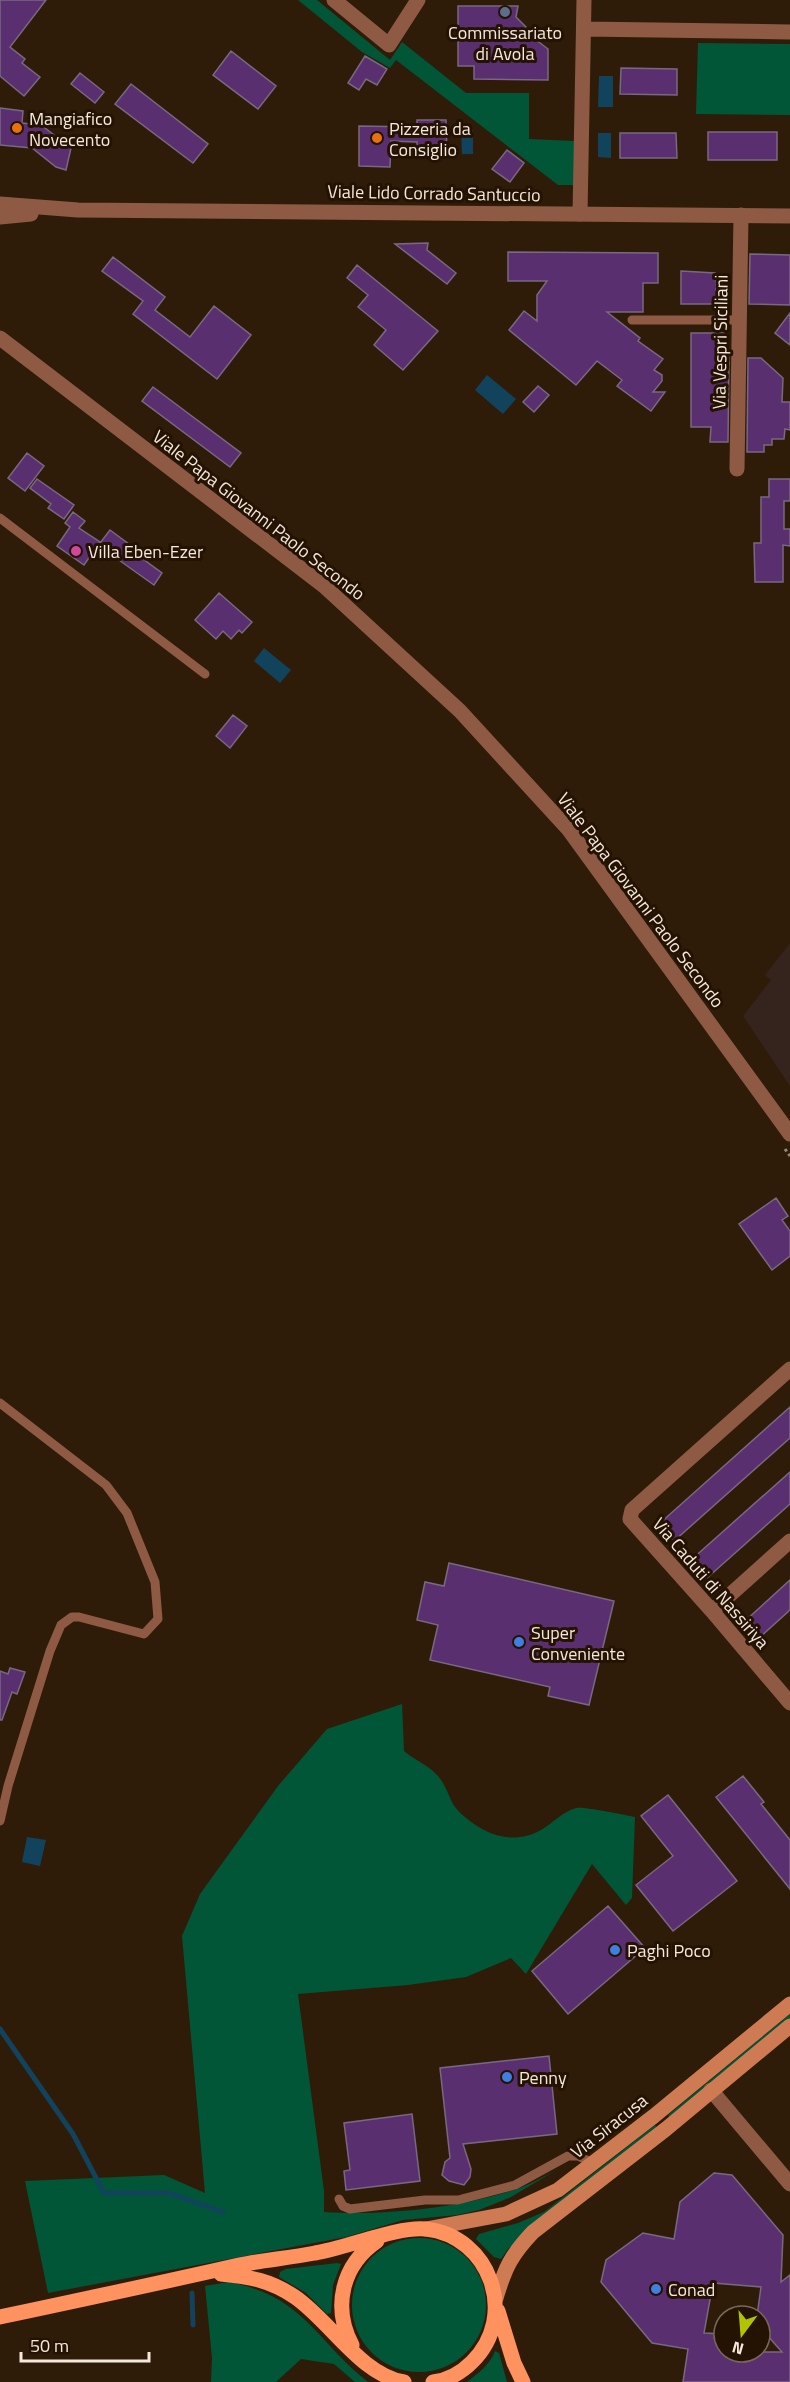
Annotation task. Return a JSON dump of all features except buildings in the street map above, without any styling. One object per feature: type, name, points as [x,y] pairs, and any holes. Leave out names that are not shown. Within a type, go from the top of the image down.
[{"type":"main road","name":"Via Siracusa","points":[[426,2229],[506,2214],[558,2190],[654,2116],[790,2004]]},
{"type":"main road","name":"Via Siracusa","points":[[496,2302],[504,2272],[515,2250],[533,2232],[666,2128],[790,2026]]},
{"type":"main road","points":[[0,2317],[212,2273],[240,2265],[317,2253],[405,2230],[426,2229],[452,2236],[473,2251],[489,2272],[514,2363],[523,2382]]},
{"type":"main road","points":[[355,2352],[344,2331],[340,2309],[343,2286],[352,2266],[366,2248],[385,2236]]},
{"type":"main road","points":[[212,2273],[265,2280],[283,2290],[298,2299],[372,2369],[393,2380],[404,2382]]},
{"type":"main road","points":[[433,2382],[441,2381],[464,2370],[481,2353],[493,2331],[496,2302]]},
{"type":"street","points":[[334,0],[389,45],[418,0]]},
{"type":"street","points":[[580,214],[584,0]]},
{"type":"street","points":[[584,29],[790,32]]},
{"type":"street","points":[[0,204],[78,210]]},
{"type":"street","points":[[0,217],[78,210]]},
{"type":"street","name":"Viale Lido Corrado Santuccio","points":[[78,210],[790,216]]},
{"type":"street","name":"Via Vespri Siciliani","points":[[737,469],[741,215]]},
{"type":"street","name":"Viale Papa Giovanni Paolo Secondo","points":[[0,338],[324,586],[460,711],[569,830],[787,1141]]},
{"type":"street","name":"Via Caduti di Nassiriya","points":[[790,1369],[632,1510],[630,1515],[630,1519],[642,1534],[712,1611],[790,1703]]},
{"type":"street","points":[[712,1611],[790,1541]]},
{"type":"street","points":[[711,2090],[790,2184]]},
{"type":"lane","points":[[632,320],[739,320]]},
{"type":"lane","points":[[0,518],[205,674]]},
{"type":"lane","points":[[0,525],[56,568],[59,563]]},
{"type":"lane","points":[[0,1403],[106,1485],[127,1513],[155,1582],[158,1619],[144,1634],[79,1617],[72,1617],[62,1625],[46,1662],[8,1786],[0,1821]]},
{"type":"lane","points":[[339,2199],[344,2206],[350,2209],[424,2200],[458,2200],[515,2185],[568,2157],[578,2156],[593,2163]]},
{"type":"path","points":[[787,1141],[790,1156]]},
{"type":"shaded area","points":[[790,943],[790,1086],[743,1016],[771,980],[765,975]]},
{"type":"green space","points":[[298,0],[317,0],[390,60],[402,42],[466,93],[529,93],[529,139],[574,141],[574,185],[558,185],[396,60],[390,68],[362,52]]},
{"type":"green space","points":[[698,43],[790,44],[790,115],[696,114]]},
{"type":"green space","points":[[402,1704],[404,1751],[439,1777],[456,1809],[482,1829],[501,1836],[531,1835],[576,1808],[595,1809],[635,1817],[632,1898],[626,1905],[592,1864],[526,1974],[511,1958],[466,1977],[408,1985],[298,1994],[324,2191],[324,2212],[371,2213],[447,2206],[517,2189],[558,2169],[511,2197],[479,2210],[457,2215],[403,2220],[346,2237],[48,2293],[25,2181],[164,2175],[205,2193],[182,1936],[200,1894],[278,1786],[327,1729]]},
{"type":"green space","points":[[790,2014],[790,2019],[670,2118],[668,2115]]},
{"type":"green space","points":[[655,2125],[657,2128],[522,2237],[508,2249],[501,2259],[494,2257],[476,2239],[479,2234],[518,2223],[544,2212]]},
{"type":"green space","points":[[419,2238],[445,2243],[466,2258],[481,2279],[486,2305],[481,2331],[466,2352],[445,2367],[419,2372],[393,2367],[372,2352],[357,2331],[352,2305],[357,2279],[372,2258],[393,2243]]},
{"type":"green space","points":[[341,2264],[333,2285],[331,2313],[327,2314],[306,2293],[279,2277],[280,2272],[286,2269]]},
{"type":"green space","points":[[229,2282],[275,2298],[292,2309],[368,2382],[355,2382],[334,2364],[301,2359],[276,2382],[211,2382],[212,2358],[205,2286]]},
{"type":"green space","points":[[495,2351],[499,2353],[507,2382],[467,2382],[487,2365]]},
{"type":"water","points":[[599,76],[613,76],[613,107],[598,107]]},
{"type":"water","points":[[461,130],[473,130],[473,154],[462,154]]},
{"type":"water","points":[[598,133],[611,133],[611,158],[598,157]]},
{"type":"water","points":[[487,375],[516,399],[503,414],[475,390]]},
{"type":"water","points":[[264,648],[291,670],[280,683],[254,661]]},
{"type":"water","points":[[27,1837],[46,1840],[40,1866],[22,1862]]},
{"type":"waterway","points":[[0,2029],[73,2134],[104,2193],[169,2193],[223,2212]]},
{"type":"waterway","points":[[192,2293],[193,2325]]},
{"type":"place","name":"Commissariato di Avola","points":[[505,12]]},
{"type":"place","name":"Mangiafico Novecento","points":[[17,128]]},
{"type":"place","name":"Pizzeria da Consiglio","points":[[377,138]]},
{"type":"place","name":"Villa Eben-Ezer","points":[[76,551]]},
{"type":"place","name":"Super Conveniente","points":[[519,1642]]},
{"type":"place","name":"Paghi Poco","points":[[615,1950]]},
{"type":"place","name":"Penny","points":[[507,2077]]},
{"type":"place","name":"Conad","points":[[656,2289]]}]
